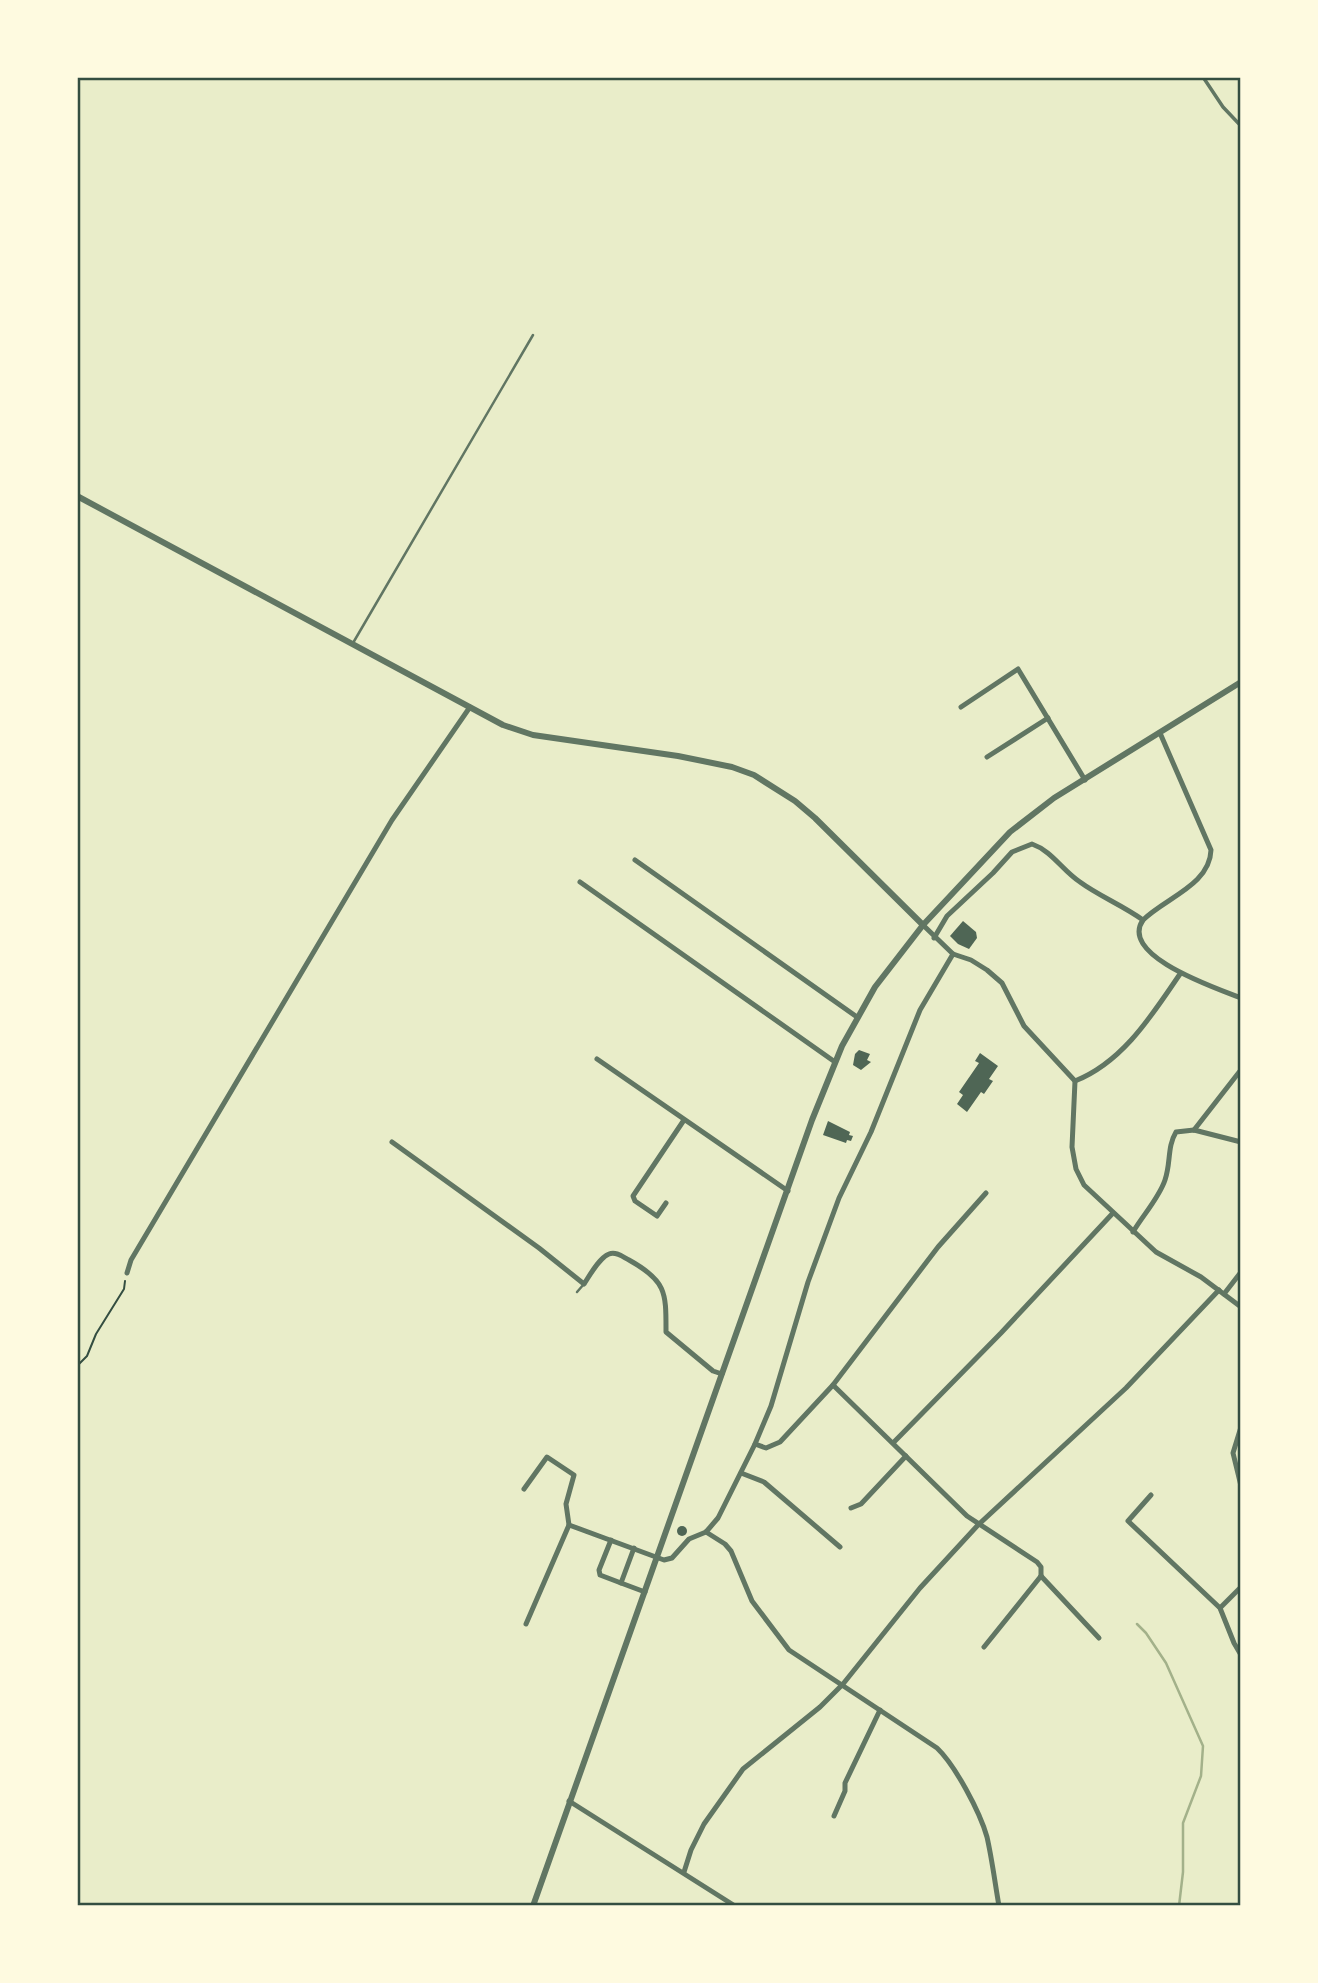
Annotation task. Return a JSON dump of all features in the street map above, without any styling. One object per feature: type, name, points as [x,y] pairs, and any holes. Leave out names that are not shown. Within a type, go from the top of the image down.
[{"type":"street","points":[[1203,77],[1223,107],[1241,126]]},
{"type":"street","points":[[77,496],[503,725],[533,735],[732,766],[754,775],[787,795],[815,818],[934,938],[953,954],[979,964],[1002,983],[1024,1026],[1075,1081],[1072,1147],[1076,1169],[1084,1185],[1156,1252],[1222,1292],[1241,1307]]},
{"type":"street","points":[[961,707],[1017,669],[1085,780]]},
{"type":"street","points":[[533,1906],[835,1062],[857,1017],[894,960],[1010,832],[1031,814],[1241,682]]},
{"type":"street","points":[[127,1273],[131,1260],[392,820],[470,707]]},
{"type":"street","points":[[987,757],[1048,718]]},
{"type":"street","points":[[1160,733],[1211,850],[1211,861],[1204,874],[1143,920],[1139,929],[1143,942],[1151,952],[1180,974],[1241,998]]},
{"type":"street","points":[[934,938],[947,916],[1012,852],[1032,844],[1042,848],[1081,883],[1143,920]]},
{"type":"street","points":[[635,860],[857,1017]]},
{"type":"street","points":[[580,882],[835,1062]]},
{"type":"street","points":[[569,1525],[664,1560],[672,1558],[689,1539],[706,1532],[718,1518],[771,1406],[808,1282],[839,1198],[871,1132],[920,1010],[953,954]]},
{"type":"street","points":[[1075,1081],[1094,1073],[1122,1050],[1150,1017],[1180,974]]},
{"type":"street","points":[[597,1059],[788,1191]]},
{"type":"street","points":[[1194,1130],[1240,1071]]},
{"type":"street","points":[[666,1203],[657,1216],[635,1201],[633,1196],[684,1120]]},
{"type":"street","points":[[1133,1231],[1164,1183],[1170,1166],[1170,1142],[1176,1132],[1194,1130],[1241,1142]]},
{"type":"street","points":[[392,1142],[539,1248],[584,1284],[609,1254],[617,1254],[638,1265],[657,1280],[667,1300],[666,1332],[713,1371],[722,1374]]},
{"type":"street","points":[[755,1444],[766,1448],[780,1442],[833,1385],[938,1247],[986,1193]]},
{"type":"street","points":[[894,1442],[1113,1213]]},
{"type":"street","points":[[684,1872],[704,1824],[743,1769],[820,1707],[920,1588],[978,1525],[1126,1388],[1241,1272]]},
{"type":"street","points":[[833,1385],[978,1525],[1041,1567],[1041,1576],[984,1647]]},
{"type":"street","points":[[1241,1427],[1233,1453],[1241,1486]]},
{"type":"street","points":[[851,1508],[861,1504],[906,1456]]},
{"type":"street","points":[[524,1489],[547,1457],[574,1475],[566,1504],[569,1525],[526,1624]]},
{"type":"street","points":[[741,1473],[764,1482],[840,1547]]},
{"type":"street","points":[[1151,1494],[1128,1521],[1220,1608],[1241,1655]]},
{"type":"street","points":[[706,1532],[729,1547],[752,1601],[782,1643],[808,1664],[937,1748],[954,1768],[986,1836],[999,1906]]},
{"type":"street","points":[[611,1540],[600,1575],[645,1592]]},
{"type":"street","points":[[621,1583],[634,1548]]},
{"type":"street","points":[[1041,1576],[1100,1638]]},
{"type":"street","points":[[1220,1608],[1241,1587]]},
{"type":"street","points":[[834,1816],[845,1791],[845,1783],[880,1710]]},
{"type":"street","points":[[569,1801],[735,1906]]},
{"type":"lane","points":[[352,644],[533,335]]},
{"type":"lane","points":[[577,1292],[584,1284]]},
{"type":"path","points":[[77,1366],[87,1356],[96,1334],[124,1289],[127,1273]]},
{"type":"building","points":[[963,921],[976,932],[977,938],[969,949],[950,936]]},
{"type":"building","points":[[859,1050],[870,1054],[867,1060],[871,1062],[861,1070],[853,1065],[855,1054]]},
{"type":"building","points":[[980,1053],[998,1066],[989,1079],[993,1081],[984,1094],[981,1092],[967,1112],[957,1104],[963,1095],[959,1092],[979,1063],[975,1061]]},
{"type":"building","points":[[828,1121],[850,1132],[849,1135],[853,1136],[851,1141],[847,1140],[846,1143],[823,1135]]},
{"type":"building","points":[[682,1526],[686,1527],[686,1535],[682,1536],[678,1535],[677,1531],[678,1527]]},
{"type":"waterway","points":[[1137,1624],[1166,1663],[1203,1746],[1201,1776],[1183,1823],[1183,1872],[1179,1906]]}]
